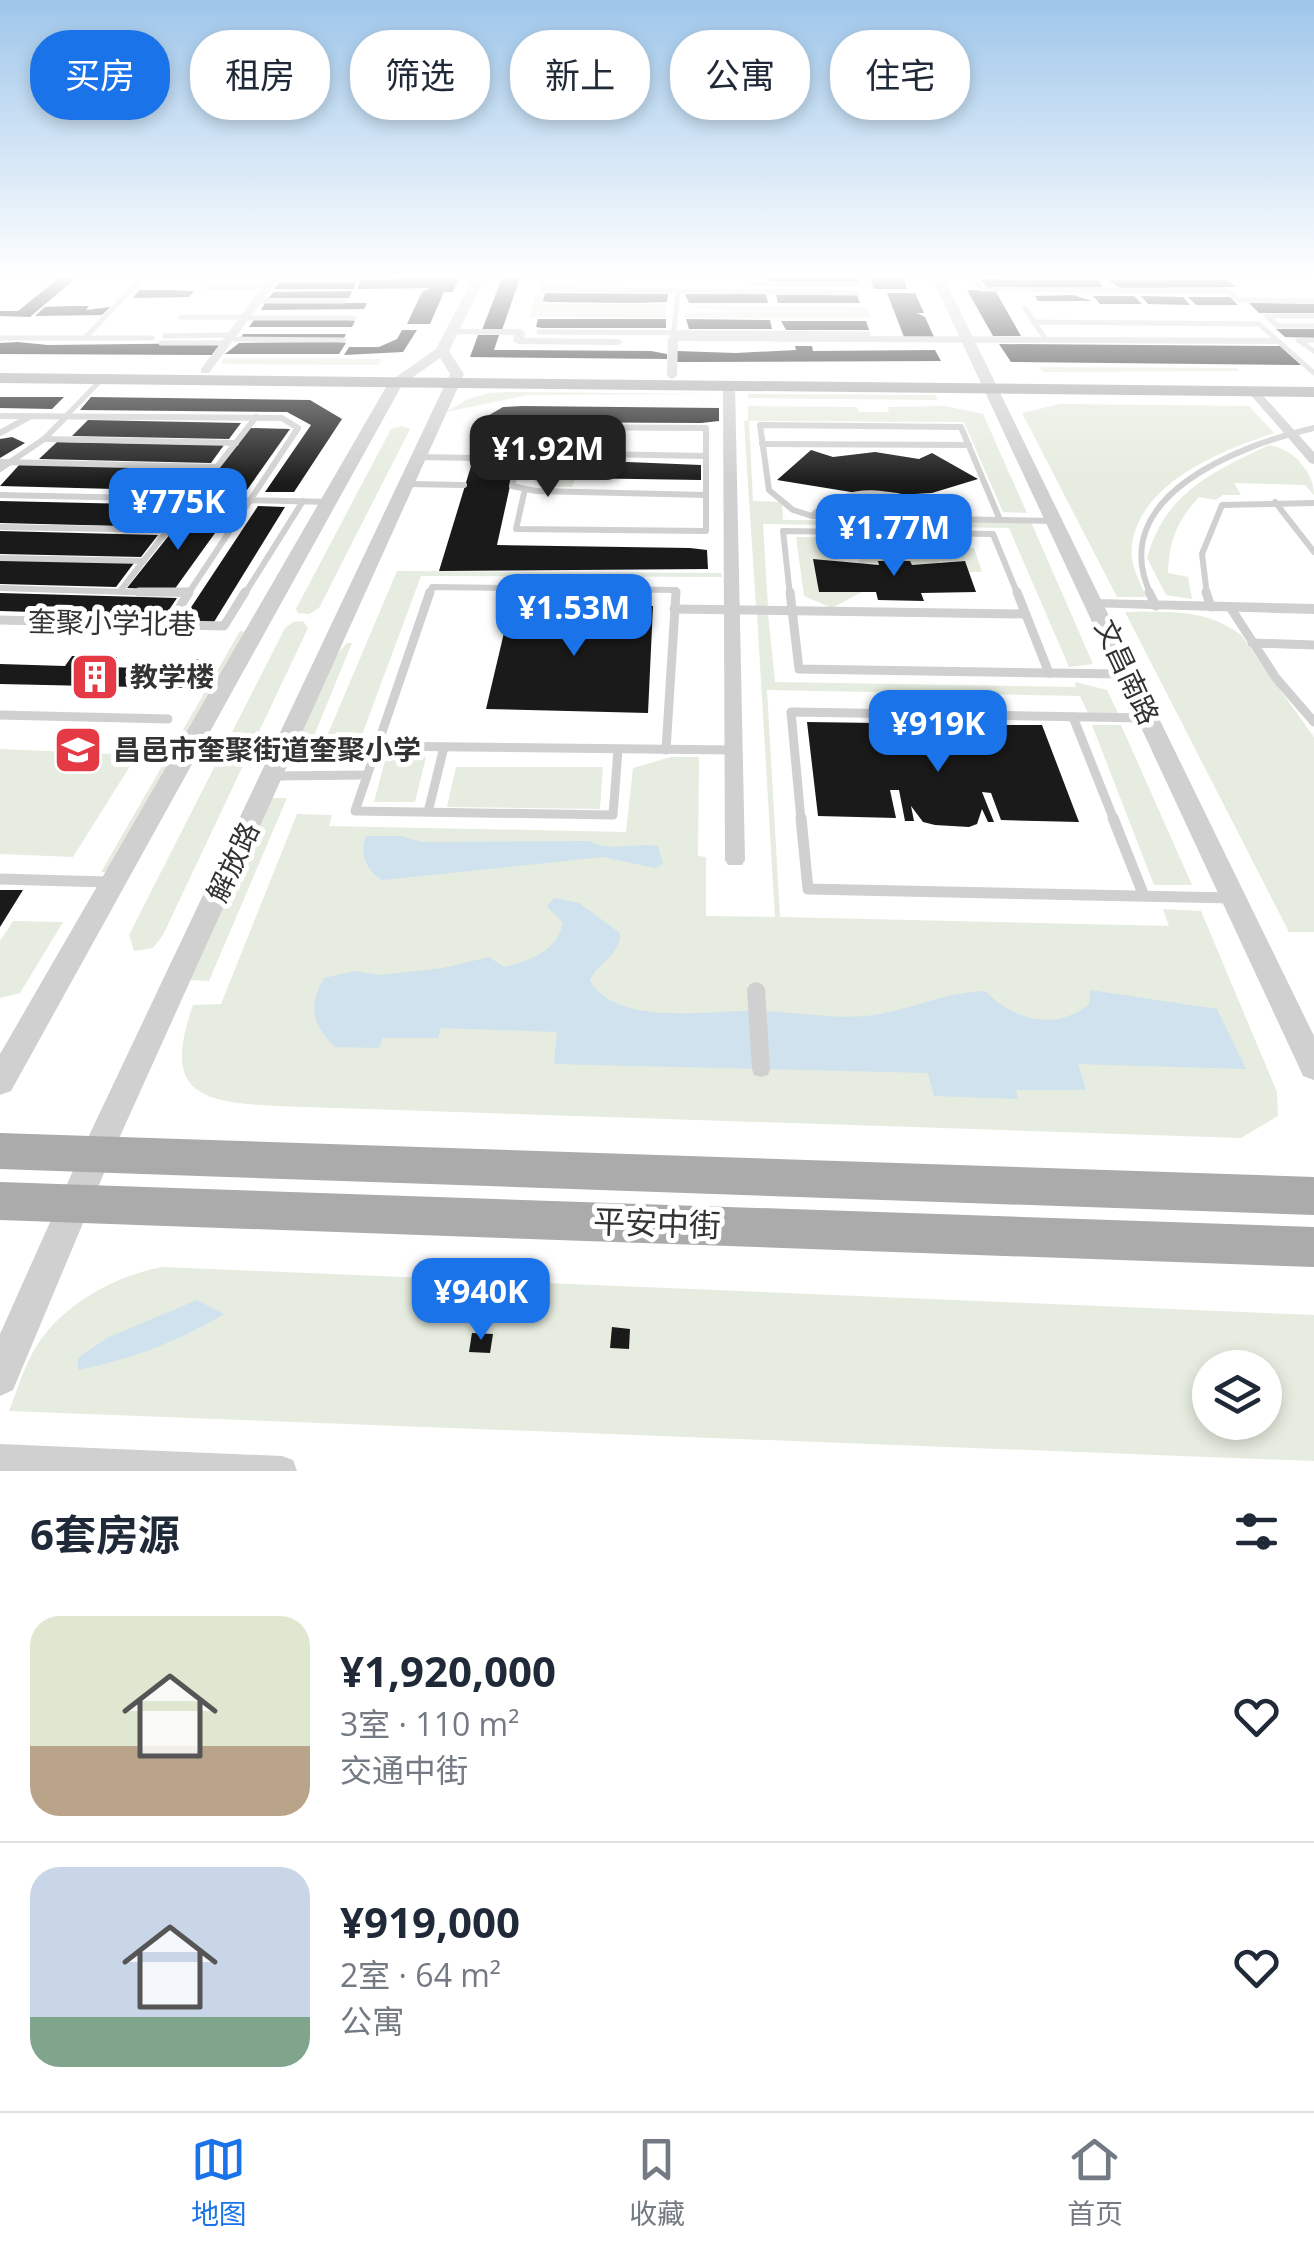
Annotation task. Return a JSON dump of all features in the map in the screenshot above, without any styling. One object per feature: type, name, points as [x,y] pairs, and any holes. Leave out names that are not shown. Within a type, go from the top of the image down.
[{"type":"main road","points":[[0,369],[399,378]]},
{"type":"main road","points":[[0,378],[672,376],[1314,392]]},
{"type":"main road","points":[[455,378],[729,386],[1314,382]]},
{"type":"main road","name":"平安中街","points":[[0,1151],[1314,1196]]},
{"type":"main road","name":"平安中街","points":[[0,1201],[1314,1246]]},
{"type":"street","points":[[205,371],[223,347]]},
{"type":"street","points":[[0,1082],[399,378],[441,347]]},
{"type":"street","points":[[448,347],[455,378]]},
{"type":"street","points":[[672,376],[674,347]]},
{"type":"street","name":"文昌南路","points":[[968,347],[1314,1067]]},
{"type":"street","name":"解放路","points":[[0,1376],[96,1154],[455,378]]},
{"type":"street","points":[[729,386],[735,860]]},
{"type":"street","points":[[1254,391],[1314,460]]},
{"type":"street","points":[[1094,604],[1314,608]]},
{"type":"street","points":[[756,988],[761,1069]]},
{"type":"street","points":[[0,1459],[282,1471]]},
{"type":"lane","points":[[1284,347],[1314,374]]},
{"type":"lane","points":[[10,462],[44,438],[102,379]]},
{"type":"lane","points":[[0,416],[282,418],[298,428],[169,624]]},
{"type":"lane","points":[[0,433],[31,416]]},
{"type":"lane","points":[[120,591],[256,417]]},
{"type":"lane","points":[[1000,520],[961,426],[760,425],[769,490],[793,510],[812,516],[951,519],[1000,520],[1052,521]]},
{"type":"lane","points":[[525,489],[516,530],[706,531],[706,428],[540,427],[534,455]]},
{"type":"lane","points":[[1156,606],[1138,556],[1141,540],[1160,506],[1219,461],[1290,432],[1314,428]]},
{"type":"lane","points":[[44,438],[236,443]]},
{"type":"lane","points":[[762,444],[968,445]]},
{"type":"lane","points":[[706,456],[534,455],[518,458],[512,486],[706,495]]},
{"type":"lane","points":[[420,457],[475,458]]},
{"type":"lane","points":[[0,465],[10,462],[217,467]]},
{"type":"lane","points":[[408,484],[464,485]]},
{"type":"lane","points":[[0,495],[331,502]]},
{"type":"lane","points":[[812,516],[828,500],[855,496],[922,501],[951,519]]},
{"type":"lane","name":"奎聚小学北巷","points":[[0,620],[224,626],[303,501]]},
{"type":"lane","points":[[1275,502],[1314,552]]},
{"type":"lane","points":[[1211,607],[1200,579],[1202,538],[1222,505],[1314,502]]},
{"type":"lane","points":[[0,527],[167,530]]},
{"type":"lane","points":[[1049,673],[993,534],[783,531],[800,669],[1049,673],[1127,674]]},
{"type":"lane","points":[[0,558],[144,560]]},
{"type":"lane","points":[[618,750],[613,815],[355,811],[432,587],[676,590],[666,750]]},
{"type":"lane","points":[[0,588],[188,594]]},
{"type":"lane","points":[[1230,607],[1252,644],[1314,722]]},
{"type":"lane","points":[[674,609],[1025,614]]},
{"type":"lane","points":[[1252,644],[1314,644]]},
{"type":"lane","points":[[1148,718],[791,712],[808,889],[1234,898]]},
{"type":"lane","points":[[0,715],[168,720]]},
{"type":"lane","points":[[1073,717],[1144,896]]},
{"type":"lane","points":[[376,746],[733,750]]},
{"type":"lane","points":[[428,812],[444,747]]},
{"type":"lane","points":[[273,776],[366,775]]},
{"type":"lane","points":[[0,879],[115,882]]},
{"type":"shaded area","points":[[223,358],[382,359],[379,365],[221,364]]},
{"type":"shaded area","points":[[1039,367],[1237,368],[1240,371],[1043,372]]},
{"type":"shaded area","points":[[490,393],[716,394],[528,395],[446,412],[468,399]]},
{"type":"shaded area","points":[[748,394],[935,395],[938,400],[748,398]]},
{"type":"shaded area","points":[[1060,404],[1249,406],[1274,433],[1209,459],[1167,486],[1139,522],[1132,544],[1135,571],[1146,597],[1117,597],[1022,413]]},
{"type":"shaded area","points":[[748,406],[857,407],[859,412],[889,412],[888,407],[945,406],[983,414],[1027,513],[1003,512],[964,422],[749,421],[753,501],[782,502],[783,520],[1031,522],[1093,664],[1069,667],[1009,528],[763,524],[768,607],[756,607],[744,421],[748,420]]},
{"type":"shaded area","points":[[391,429],[410,429],[319,608],[309,614],[298,613],[296,609]]},
{"type":"shaded area","points":[[1269,445],[1300,462],[1310,477],[1314,495],[1305,485],[1234,483],[1241,495],[1223,495],[1216,500],[1199,497],[1172,541],[1168,573],[1188,577],[1192,599],[1166,595],[1147,558],[1166,517],[1178,501],[1210,475]]},
{"type":"shaded area","points":[[545,457],[597,458],[571,478],[575,478],[572,487],[539,486],[526,471]]},
{"type":"shaded area","points":[[796,537],[863,538],[849,542],[839,560],[813,560],[819,592],[862,592],[832,608],[804,596]]},
{"type":"shaded area","points":[[974,548],[982,572],[969,572],[964,561],[939,561],[940,566],[912,565],[909,561],[857,564],[866,550]]},
{"type":"shaded area","points":[[397,571],[721,573],[722,577],[421,576],[359,743],[322,748]]},
{"type":"shaded area","points":[[1125,612],[1200,616],[1241,635],[1314,737],[1314,932],[1289,932]]},
{"type":"shaded area","points":[[757,614],[768,614],[775,682],[1076,687],[1075,682],[1107,690],[1118,713],[1088,713],[1080,696],[767,690],[780,917],[1169,926],[1163,909],[1201,911],[1277,1092],[1278,1116],[1241,1138],[276,1106],[225,1101],[193,1086],[185,1074],[182,1056],[193,1005],[221,1004],[297,814],[332,815],[329,826],[626,832],[633,768],[671,757],[699,757],[698,856],[706,857],[706,916],[775,917]]},
{"type":"shaded area","points":[[303,621],[308,628],[163,935],[153,948],[134,951],[129,935],[285,628]]},
{"type":"shaded area","points":[[240,631],[247,632],[109,872],[101,872]]},
{"type":"shaded area","points":[[347,643],[352,643],[306,755],[291,754],[332,660]]},
{"type":"shaded area","points":[[1092,725],[1121,725],[1192,885],[1154,885]]},
{"type":"shaded area","points":[[0,749],[137,755],[73,857],[0,854]]},
{"type":"shaded area","points":[[386,757],[426,757],[415,802],[374,802]]},
{"type":"shaded area","points":[[456,767],[603,767],[600,809],[447,807]]},
{"type":"shaded area","points":[[271,798],[287,798],[209,981],[188,980]]},
{"type":"shaded area","points":[[13,921],[63,922],[20,993],[0,998],[0,941]]},
{"type":"shaded area","points":[[162,1267],[1314,1315],[1314,1461],[9,1411],[33,1352],[57,1321],[89,1296],[125,1278]]},
{"type":"water","points":[[366,836],[401,836],[422,842],[589,841],[605,846],[658,846],[663,864],[655,868],[603,857],[382,880],[365,861]]},
{"type":"water","points":[[554,898],[579,903],[620,933],[617,948],[590,981],[620,1005],[663,1013],[765,1011],[864,1016],[985,991],[1008,1009],[1049,1020],[1076,1013],[1089,1004],[1090,990],[1217,1009],[1246,1069],[1078,1064],[1086,1090],[1016,1090],[1018,1099],[934,1096],[928,1073],[554,1064],[557,1032],[441,1028],[438,1038],[383,1038],[379,1048],[335,1047],[321,1030],[314,1006],[324,978],[355,971],[380,975],[443,968],[489,957],[504,967],[524,961],[548,948],[560,933],[563,923],[547,906]]},
{"type":"water","points":[[197,1300],[224,1314],[154,1348],[78,1370],[78,1358],[107,1338]]},
{"type":"building","points":[[0,347],[219,347],[212,355],[0,354]]},
{"type":"building","points":[[234,347],[344,347],[339,354],[225,354]]},
{"type":"building","points":[[349,347],[406,347],[403,352],[344,355]]},
{"type":"building","points":[[474,347],[667,354],[667,359],[470,357]]},
{"type":"building","points":[[795,347],[812,347],[813,351],[935,350],[941,361],[677,362],[677,351],[796,350]]},
{"type":"building","points":[[1001,347],[1281,347],[1301,365],[1011,362]]},
{"type":"building","points":[[0,397],[64,397],[52,409],[0,408]]},
{"type":"building","points":[[91,397],[310,400],[342,419],[294,492],[265,492],[311,425],[287,412],[80,410]]},
{"type":"building","points":[[503,407],[719,408],[719,421],[701,423],[508,422],[505,435],[521,436],[497,545],[690,548],[707,550],[708,569],[439,571],[486,417]]},
{"type":"building","points":[[88,420],[241,423],[229,439],[72,436]]},
{"type":"building","points":[[250,428],[290,429],[247,490],[203,489]]},
{"type":"building","points":[[12,437],[25,443],[0,458],[0,439]]},
{"type":"building","points":[[57,442],[224,445],[211,463],[39,459]]},
{"type":"building","points":[[811,450],[833,457],[875,452],[919,459],[932,453],[978,479],[932,493],[897,495],[898,499],[865,499],[863,494],[777,480]]},
{"type":"building","points":[[573,463],[701,465],[701,480],[570,478]]},
{"type":"building","points":[[20,464],[208,469],[191,491],[0,486]]},
{"type":"building","points":[[0,501],[178,505],[162,527],[0,523]]},
{"type":"building","points":[[258,506],[285,507],[214,622],[182,621]]},
{"type":"building","points":[[186,514],[228,515],[174,590],[127,588]]},
{"type":"building","points":[[0,531],[158,535],[141,557],[0,554]]},
{"type":"building","points":[[813,559],[879,565],[878,561],[910,561],[912,565],[965,561],[976,592],[921,593],[924,601],[878,600],[876,592],[819,592]]},
{"type":"building","points":[[0,560],[134,563],[116,587],[0,584]]},
{"type":"building","points":[[0,593],[177,598],[165,616],[0,611]]},
{"type":"building","points":[[511,603],[653,606],[648,713],[486,709]]},
{"type":"building","name":"教学楼","points":[[72,656],[117,657],[111,667],[186,670],[192,659],[200,659],[182,688],[0,684],[0,664],[65,666]]},
{"type":"building","points":[[807,722],[877,723],[881,746],[905,746],[903,737],[960,738],[963,748],[985,748],[978,725],[1042,725],[1079,822],[1001,820],[991,793],[982,792],[994,822],[988,822],[982,809],[977,824],[969,827],[935,825],[923,822],[911,806],[914,821],[905,821],[899,790],[890,790],[896,818],[818,816]]},
{"type":"building","points":[[0,890],[23,890],[0,927]]},
{"type":"building","points":[[612,1327],[630,1329],[629,1349],[610,1348]]},
{"type":"building","points":[[472,1333],[493,1334],[490,1353],[469,1352]]},
{"type":"place","name":"教学楼","points":[[95,677]]},
{"type":"place","name":"昌邑市奎聚街道奎聚小学","points":[[78,750]]}]
